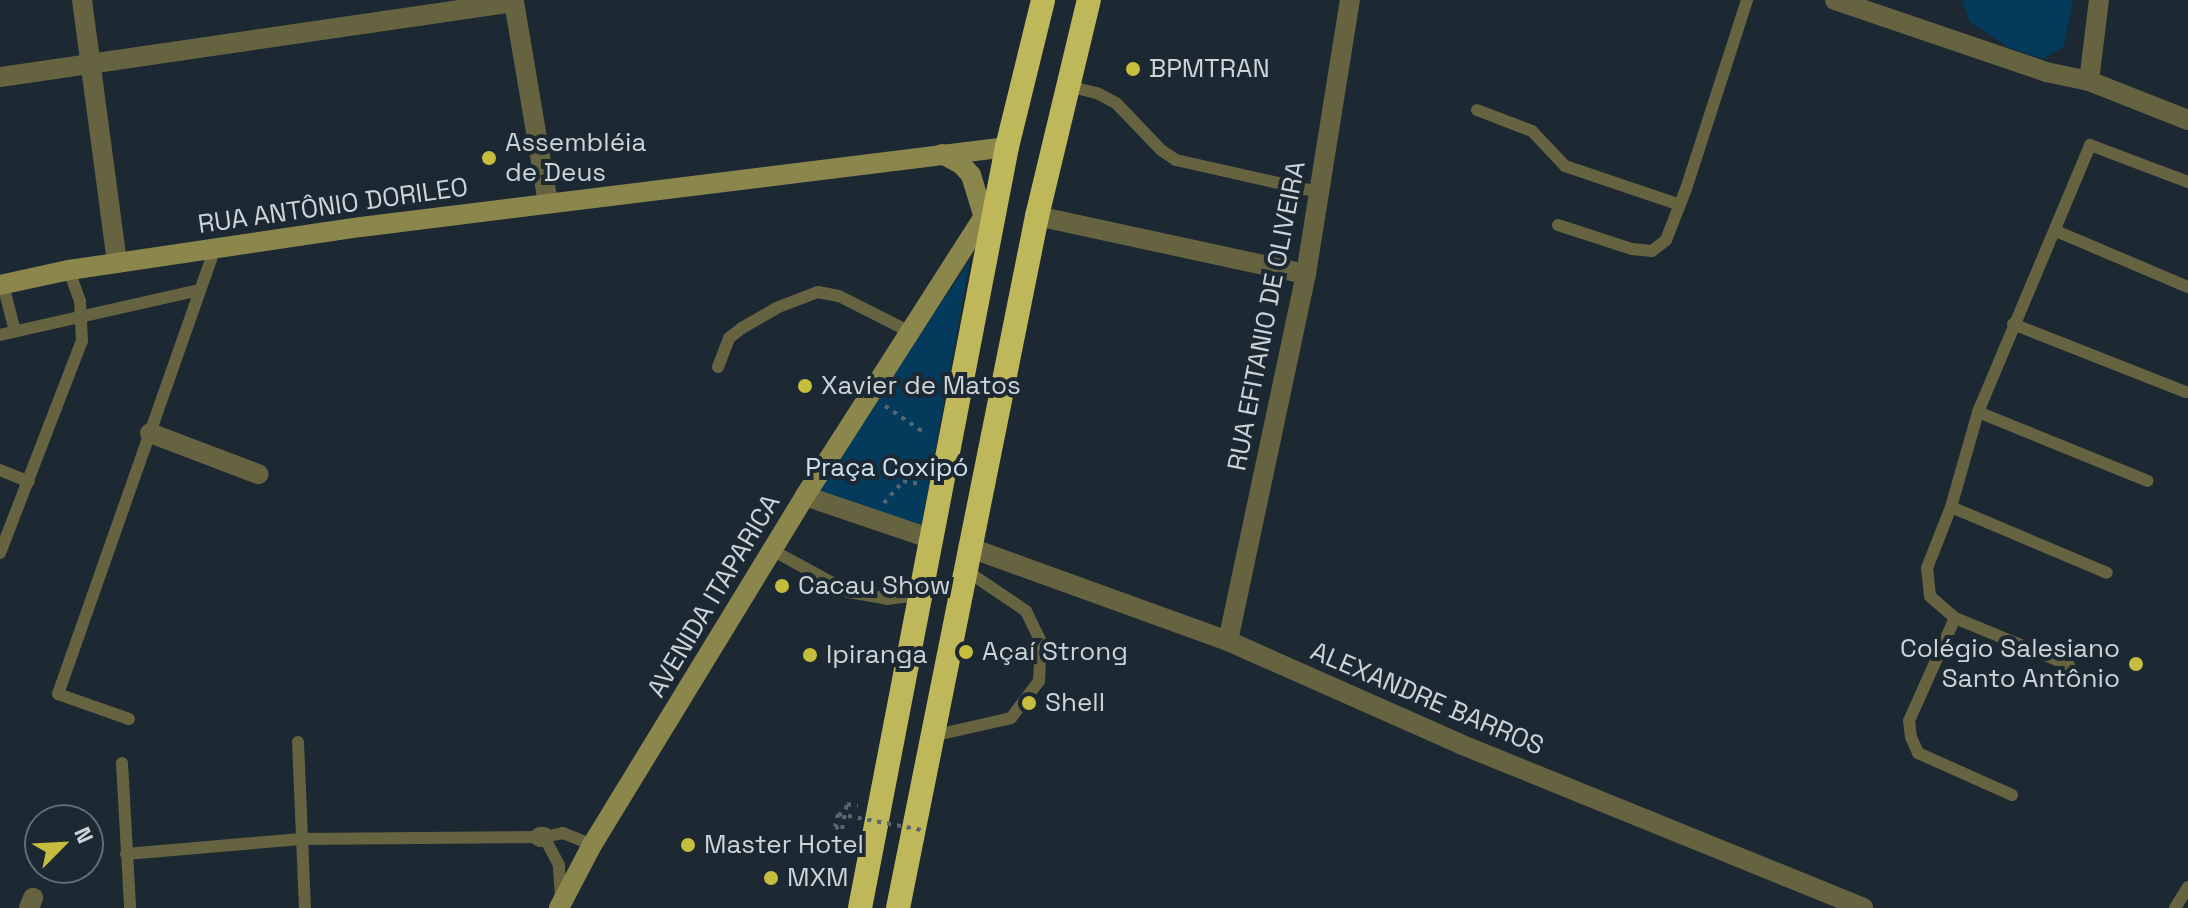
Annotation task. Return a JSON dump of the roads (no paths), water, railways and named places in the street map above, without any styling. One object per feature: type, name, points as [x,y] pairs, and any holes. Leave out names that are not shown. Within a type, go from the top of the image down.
[{"type":"highway","points":[[860,908],[990,239],[991,203],[1043,0]]},
{"type":"highway","points":[[898,908],[1037,216],[1089,0]]},
{"type":"street","points":[[82,0],[117,263]]},
{"type":"street","name":"RUA EFITANIO DE OLIVEIRA","points":[[1228,641],[1306,274],[1350,0]]},
{"type":"street","points":[[1835,0],[2046,72],[2089,81],[2188,120]]},
{"type":"street","points":[[2089,81],[2099,0]]},
{"type":"street","points":[[0,77],[514,2],[548,203]]},
{"type":"street","name":"RUA ANTÔNIO DORILEO","points":[[2,285],[69,270],[548,203],[1007,147]]},
{"type":"street","points":[[942,154],[961,164],[991,203]]},
{"type":"street","name":"AVENIDA ITAPARICA","points":[[559,908],[592,845],[805,496],[991,203]]},
{"type":"street","points":[[1037,216],[1306,274]]},
{"type":"street","points":[[150,433],[258,474]]},
{"type":"street","points":[[805,496],[932,539]]},
{"type":"street","name":"ALEXANDRE BARROS","points":[[966,558],[1228,641],[1460,744],[1863,908]]},
{"type":"lane","points":[[1558,225],[1632,249],[1652,251],[1666,240],[1747,0]]},
{"type":"lane","points":[[1068,86],[1097,93],[1116,103],[1161,150],[1176,160],[1318,192]]},
{"type":"lane","points":[[1477,110],[1532,131],[1565,166],[1680,205]]},
{"type":"lane","points":[[2069,665],[1955,618],[1930,596],[1927,568],[1951,507],[1978,412],[2090,145],[2188,182]]},
{"type":"lane","points":[[2056,231],[2188,287]]},
{"type":"lane","points":[[129,719],[58,694],[215,249]]},
{"type":"lane","points":[[0,553],[82,341],[80,301],[69,270]]},
{"type":"lane","points":[[2,285],[15,331]]},
{"type":"lane","points":[[0,335],[200,290]]},
{"type":"lane","points":[[718,367],[729,338],[742,328],[776,308],[818,292],[839,296],[910,332]]},
{"type":"lane","points":[[2013,324],[2186,392]]},
{"type":"lane","points":[[1978,412],[2148,481]]},
{"type":"lane","points":[[0,470],[29,482]]},
{"type":"lane","points":[[1951,507],[2107,573]]},
{"type":"lane","points":[[772,550],[849,592],[887,599],[921,595]]},
{"type":"lane","points":[[932,736],[1011,718],[1039,681],[1041,642],[1026,611],[966,558]]},
{"type":"lane","points":[[1955,618],[1909,721],[1911,737],[1918,753],[2012,795]]},
{"type":"lane","points":[[298,742],[305,908]]},
{"type":"lane","points":[[122,763],[130,908]]},
{"type":"lane","points":[[126,854],[301,839],[542,837],[563,833],[592,845]]},
{"type":"lane","points":[[542,837],[559,865],[559,908]]},
{"type":"lane","points":[[2175,908],[2188,887]]},
{"type":"place","name":"BPMTRAN","points":[[1133,69]]},
{"type":"place","name":"Assembléia de Deus","points":[[489,158]]},
{"type":"place","name":"Xavier de Matos","points":[[805,386]]},
{"type":"place","name":"Cacau Show","points":[[782,586]]},
{"type":"place","name":"Açaí Strong","points":[[966,652]]},
{"type":"place","name":"Ipiranga","points":[[810,655]]},
{"type":"place","name":"Colégio Salesiano Santo Antônio","points":[[2136,664]]},
{"type":"place","name":"Shell","points":[[1029,703]]},
{"type":"place","name":"Master Hotel","points":[[688,845]]},
{"type":"place","name":"MXM","points":[[771,878]]},
{"type":"park label","name":"Praça Coxipó","points":[[887,468]]}]
